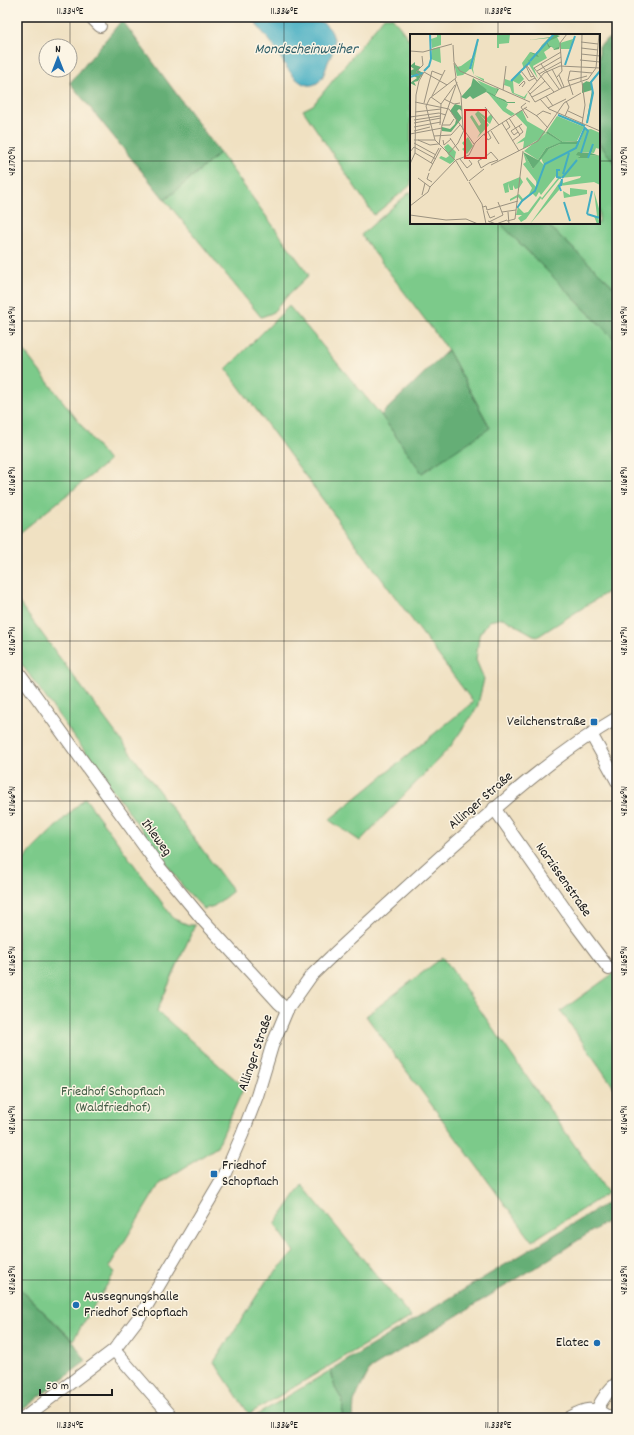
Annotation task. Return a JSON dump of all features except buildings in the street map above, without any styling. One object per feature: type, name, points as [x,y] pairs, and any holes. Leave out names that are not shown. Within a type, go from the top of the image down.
[{"type":"street","points":[[91,17],[100,26]]},
{"type":"street","name":"Ihleweg","points":[[17,670],[160,868],[203,920],[278,1003],[287,1010]]},
{"type":"street","name":"Allinger Straße","points":[[24,1418],[114,1350],[143,1312],[225,1174],[245,1129],[257,1096],[272,1046],[287,1010],[312,976],[336,952],[494,808],[548,765],[591,734],[617,718]]},
{"type":"street","points":[[591,734],[617,781]]},
{"type":"street","name":"Narzissenstraße","points":[[494,808],[576,925],[609,969]]},
{"type":"street","points":[[114,1350],[173,1418]]},
{"type":"street","points":[[597,1410],[604,1395],[617,1383]]},
{"type":"street","points":[[568,1418],[581,1411],[592,1409],[597,1410],[609,1418]]},
{"type":"green space","points":[[384,17],[392,17],[410,41],[410,186],[374,215],[303,110],[313,105]]},
{"type":"green space","points":[[122,20],[220,153],[165,200],[70,83],[74,78],[78,78],[78,73]]},
{"type":"green space","points":[[617,32],[617,166],[600,144],[600,45]]},
{"type":"green space","points":[[600,144],[617,166],[617,290],[547,224],[600,224]]},
{"type":"green space","points":[[220,153],[309,275],[272,313],[261,317],[165,200]]},
{"type":"green space","points":[[410,192],[410,224],[501,224],[617,342],[617,586],[537,637],[503,618],[489,621],[479,635],[476,660],[484,679],[477,708],[450,747],[360,841],[329,820],[473,702],[226,369],[289,306],[381,415],[422,473],[490,427],[448,350],[361,235]]},
{"type":"green space","points":[[501,224],[547,224],[617,290],[617,342]]},
{"type":"green space","points":[[17,342],[109,461],[17,535]]},
{"type":"green space","points":[[448,350],[490,428],[422,473],[381,415]]},
{"type":"green space","points":[[17,600],[233,891],[214,906],[204,909],[184,888],[17,658]]},
{"type":"green space","name":"Friedhof Schopflach (Waldfriedhof)","points":[[85,798],[174,919],[189,925],[195,925],[157,1011],[244,1087],[217,1147],[160,1183],[109,1267],[115,1272],[73,1340],[17,1286],[17,868],[35,847]]},
{"type":"green space","points":[[443,957],[608,1193],[532,1241],[366,1016]]},
{"type":"green space","points":[[614,973],[617,978],[617,1092],[561,1011]]},
{"type":"green space","points":[[302,1185],[411,1317],[249,1414],[214,1362],[265,1283],[294,1252],[275,1224]]},
{"type":"green space","points":[[617,1197],[617,1215],[546,1261],[370,1369],[354,1401],[353,1418],[342,1418],[343,1401],[335,1388],[331,1370]]},
{"type":"green space","points":[[17,1286],[72,1340],[86,1361],[17,1414]]},
{"type":"green space","points":[[331,1370],[335,1388],[343,1401],[342,1418],[252,1418]]},
{"type":"water","name":"Mondscheinweiher","points":[[254,17],[293,17],[301,23],[310,18],[327,26],[332,32],[334,46],[321,79],[317,83],[310,85],[304,84],[292,75],[258,26]]},
{"type":"place","name":"Veilchenstraße","points":[[594,722]]},
{"type":"place","name":"Friedhof Schopflach","points":[[214,1174]]},
{"type":"place","name":"Aussegnungshalle Friedhof Schopflach","points":[[76,1305]]},
{"type":"place","name":"Elatec","points":[[597,1343]]}]
